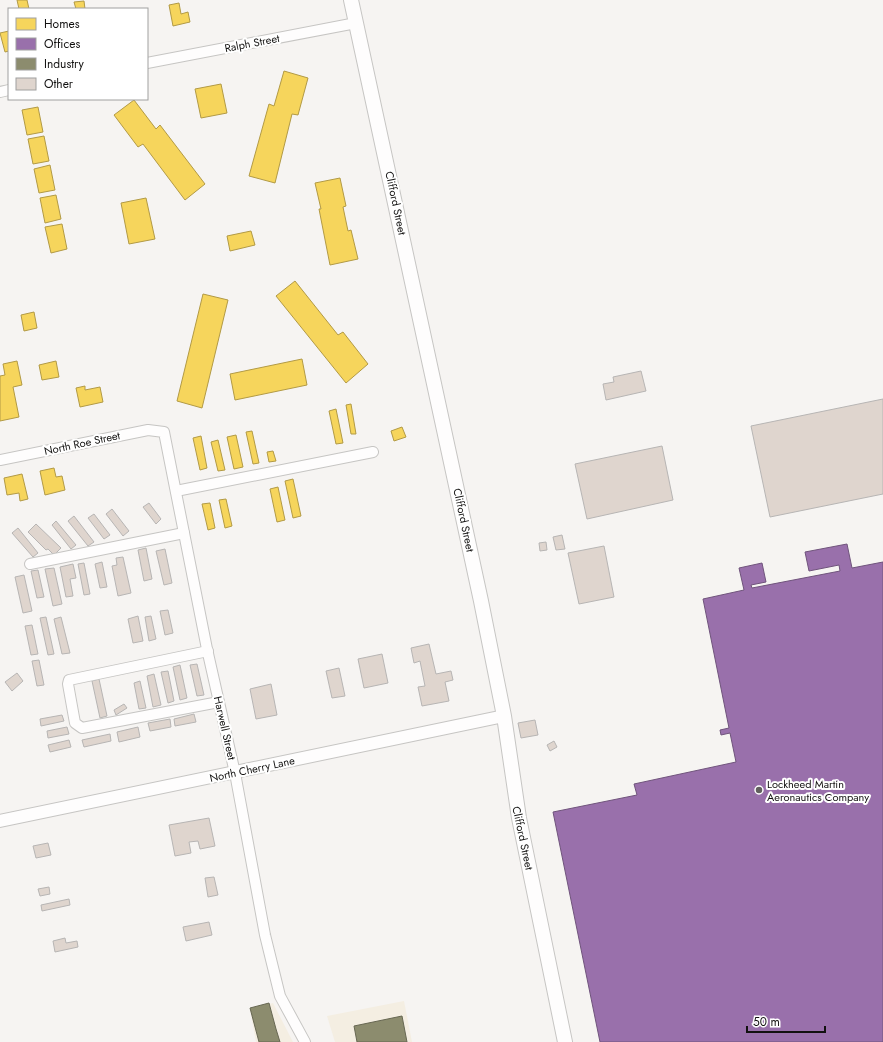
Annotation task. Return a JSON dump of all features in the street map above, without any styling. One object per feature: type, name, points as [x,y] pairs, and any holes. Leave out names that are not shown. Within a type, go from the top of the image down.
[{"type":"main road","name":"Clifford Street","points":[[352,0],[450,452],[504,716],[519,818],[565,1042]]},
{"type":"street","name":"Ralph Street","points":[[148,63],[356,24]]},
{"type":"street","name":"North Roe Street","points":[[0,460],[148,430],[164,432]]},
{"type":"street","name":"Harwell Street","points":[[164,432],[208,651],[236,773],[265,935],[280,996],[306,1042]]},
{"type":"street","points":[[176,491],[373,452]]},
{"type":"street","points":[[30,564],[184,533]]},
{"type":"street","points":[[208,651],[69,680],[68,684],[75,723],[82,728],[219,702]]},
{"type":"street","name":"North Cherry Lane","points":[[0,821],[504,716]]},
{"type":"shaded area","points":[[404,1001],[412,1042],[335,1042],[327,1016]]},
{"type":"shaded area","points":[[273,1003],[293,1042],[256,1042],[250,1010]]},
{"type":"building: Homes","points":[[17,0],[27,0],[29,8],[19,8]]},
{"type":"building: Homes","points":[[84,1],[85,8],[76,8],[74,2]]},
{"type":"building: Homes","points":[[179,3],[181,14],[188,12],[190,22],[173,26],[169,5]]},
{"type":"building: Homes","points":[[8,31],[8,51],[5,52],[0,33]]},
{"type":"building: Homes","points":[[284,71],[308,78],[298,115],[292,114],[275,183],[249,176],[269,104],[274,106]]},
{"type":"building: Homes","points":[[221,84],[227,113],[201,118],[195,89]]},
{"type":"building: Homes","points":[[134,100],[156,129],[160,125],[205,184],[185,200],[143,144],[138,147],[114,115]]},
{"type":"building: Homes","points":[[38,107],[43,132],[27,135],[22,110]]},
{"type":"building: Homes","points":[[44,136],[49,161],[33,164],[28,139]]},
{"type":"building: Homes","points":[[50,165],[55,190],[39,193],[34,169]]},
{"type":"building: Homes","points":[[340,178],[346,206],[343,207],[348,231],[351,230],[358,259],[330,265],[319,209],[321,209],[315,183]]},
{"type":"building: Homes","points":[[56,195],[61,219],[45,223],[40,198]]},
{"type":"building: Homes","points":[[146,198],[155,239],[129,244],[121,203]]},
{"type":"building: Homes","points":[[62,224],[67,249],[51,253],[45,227]]},
{"type":"building: Homes","points":[[251,231],[255,245],[230,251],[227,236]]},
{"type":"building: Homes","points":[[295,281],[338,335],[343,332],[368,364],[346,383],[276,296]]},
{"type":"building: Homes","points":[[203,294],[228,300],[202,408],[177,401]]},
{"type":"building: Homes","points":[[34,312],[37,328],[24,331],[21,315]]},
{"type":"building: Homes","points":[[302,359],[307,385],[235,400],[230,374]]},
{"type":"building: Homes","points":[[17,361],[22,385],[13,387],[19,417],[0,421],[0,376],[5,375],[3,364]]},
{"type":"building: Homes","points":[[56,361],[59,377],[42,380],[39,365]]},
{"type":"building: Homes","points":[[85,386],[85,390],[100,387],[103,402],[80,407],[76,388]]},
{"type":"building: Homes","points":[[351,404],[356,434],[351,434],[346,405]]},
{"type":"building: Homes","points":[[336,409],[343,443],[336,444],[329,411]]},
{"type":"building: Homes","points":[[402,427],[406,437],[394,441],[391,431]]},
{"type":"building: Homes","points":[[252,431],[259,463],[253,464],[246,432]]},
{"type":"building: Homes","points":[[236,435],[243,467],[234,469],[227,437]]},
{"type":"building: Homes","points":[[201,436],[207,468],[200,470],[193,438]]},
{"type":"building: Homes","points":[[218,440],[225,470],[218,471],[211,442]]},
{"type":"building: Homes","points":[[273,451],[276,461],[269,462],[267,452]]},
{"type":"building: Homes","points":[[54,468],[56,477],[62,476],[65,490],[45,495],[40,471]]},
{"type":"building: Homes","points":[[22,474],[28,499],[20,501],[19,493],[7,495],[4,478]]},
{"type":"building: Homes","points":[[293,479],[301,516],[293,518],[285,481]]},
{"type":"building: Homes","points":[[278,487],[285,520],[277,522],[270,489]]},
{"type":"building: Homes","points":[[226,499],[232,526],[225,528],[219,500]]},
{"type":"building: Homes","points":[[210,503],[215,528],[208,530],[202,504]]},
{"type":"building: Offices","name":"Lockheed Martin Aeronautics Company","points":[[847,544],[852,568],[883,562],[883,1042],[600,1042],[553,812],[637,795],[634,784],[736,762],[730,733],[721,735],[720,730],[729,728],[703,599],[744,590],[739,568],[762,563],[766,582],[751,585],[752,588],[840,571],[839,565],[809,571],[805,552]]},
{"type":"building: Industry","points":[[269,1003],[280,1042],[259,1042],[250,1008]]},
{"type":"building: Industry","points":[[402,1016],[407,1042],[357,1042],[354,1026]]},
{"type":"building: Other","points":[[641,371],[646,391],[606,400],[603,384],[614,382],[613,377]]},
{"type":"building: Other","points":[[883,399],[883,494],[770,517],[751,426]]},
{"type":"building: Other","points":[[662,446],[673,500],[587,519],[575,464]]},
{"type":"building: Other","points":[[149,503],[161,519],[156,524],[143,507]]},
{"type":"building: Other","points":[[112,509],[129,531],[123,536],[106,514]]},
{"type":"building: Other","points":[[94,514],[110,535],[104,539],[88,518]]},
{"type":"building: Other","points":[[74,516],[94,542],[88,546],[68,521]]},
{"type":"building: Other","points":[[56,521],[76,545],[71,549],[52,525]]},
{"type":"building: Other","points":[[36,524],[61,548],[54,555],[48,549],[46,550],[28,532]]},
{"type":"building: Other","points":[[18,528],[38,553],[33,557],[12,533]]},
{"type":"building: Other","points":[[562,535],[565,549],[556,550],[553,537]]},
{"type":"building: Other","points":[[546,542],[547,550],[540,551],[539,543]]},
{"type":"building: Other","points":[[604,546],[614,597],[579,604],[568,553]]},
{"type":"building: Other","points":[[146,548],[152,579],[144,581],[138,550]]},
{"type":"building: Other","points":[[165,549],[172,583],[164,585],[156,551]]},
{"type":"building: Other","points":[[123,557],[131,593],[118,596],[112,566],[117,565],[116,558]]},
{"type":"building: Other","points":[[102,562],[107,587],[100,588],[95,564]]},
{"type":"building: Other","points":[[84,563],[90,594],[84,595],[78,564]]},
{"type":"building: Other","points":[[73,564],[76,578],[70,579],[73,596],[66,597],[60,567]]},
{"type":"building: Other","points":[[54,568],[62,604],[53,606],[45,569]]},
{"type":"building: Other","points":[[38,570],[44,597],[37,598],[31,571]]},
{"type":"building: Other","points":[[24,575],[32,611],[23,613],[15,577]]},
{"type":"building: Other","points":[[168,610],[173,633],[165,635],[160,611]]},
{"type":"building: Other","points":[[138,616],[143,641],[133,643],[128,619]]},
{"type":"building: Other","points":[[151,616],[156,639],[149,641],[145,617]]},
{"type":"building: Other","points":[[46,617],[54,654],[48,655],[40,618]]},
{"type":"building: Other","points":[[61,617],[70,653],[62,654],[54,619]]},
{"type":"building: Other","points":[[32,625],[38,654],[31,655],[25,626]]},
{"type":"building: Other","points":[[429,644],[436,674],[451,671],[453,680],[445,682],[449,701],[422,706],[418,687],[425,686],[420,661],[414,663],[411,648]]},
{"type":"building: Other","points":[[382,654],[388,683],[364,688],[358,659]]},
{"type":"building: Other","points":[[39,660],[44,685],[37,686],[32,661]]},
{"type":"building: Other","points":[[197,664],[204,695],[197,696],[190,665]]},
{"type":"building: Other","points":[[180,665],[187,698],[180,700],[173,667]]},
{"type":"building: Other","points":[[339,668],[345,696],[332,698],[326,671]]},
{"type":"building: Other","points":[[168,671],[174,701],[168,703],[161,672]]},
{"type":"building: Other","points":[[17,673],[23,681],[12,691],[5,682]]},
{"type":"building: Other","points":[[154,674],[161,705],[153,707],[147,676]]},
{"type":"building: Other","points":[[99,679],[107,716],[100,718],[92,681]]},
{"type":"building: Other","points":[[140,681],[146,708],[139,709],[134,683]]},
{"type":"building: Other","points":[[271,684],[277,715],[256,719],[250,689]]},
{"type":"building: Other","points":[[124,704],[127,708],[116,715],[114,710]]},
{"type":"building: Other","points":[[194,714],[196,722],[175,726],[174,719]]},
{"type":"building: Other","points":[[62,715],[64,721],[41,726],[40,719]]},
{"type":"building: Other","points":[[170,719],[171,727],[150,731],[148,723]]},
{"type":"building: Other","points":[[535,720],[538,735],[521,738],[518,723]]},
{"type":"building: Other","points":[[67,727],[69,734],[48,738],[47,731]]},
{"type":"building: Other","points":[[138,727],[140,737],[119,742],[117,732]]},
{"type":"building: Other","points":[[110,734],[111,741],[84,747],[82,740]]},
{"type":"building: Other","points":[[69,740],[71,747],[50,752],[48,745]]},
{"type":"building: Other","points":[[554,741],[557,747],[550,751],[547,745]]},
{"type":"building: Other","points":[[209,818],[215,846],[200,849],[198,841],[189,842],[191,853],[175,856],[169,825]]},
{"type":"building: Other","points":[[48,843],[51,855],[36,858],[33,846]]},
{"type":"building: Other","points":[[214,877],[218,895],[208,897],[205,878]]},
{"type":"building: Other","points":[[49,887],[50,894],[40,896],[38,889]]},
{"type":"building: Other","points":[[69,899],[70,905],[42,911],[41,905]]},
{"type":"building: Other","points":[[209,922],[212,935],[186,941],[183,927]]},
{"type":"building: Other","points":[[65,938],[66,943],[77,941],[78,947],[55,952],[53,941]]},
{"type":"place","name":"Lockheed Martin Aeronautics Company","points":[[759,790]]}]
